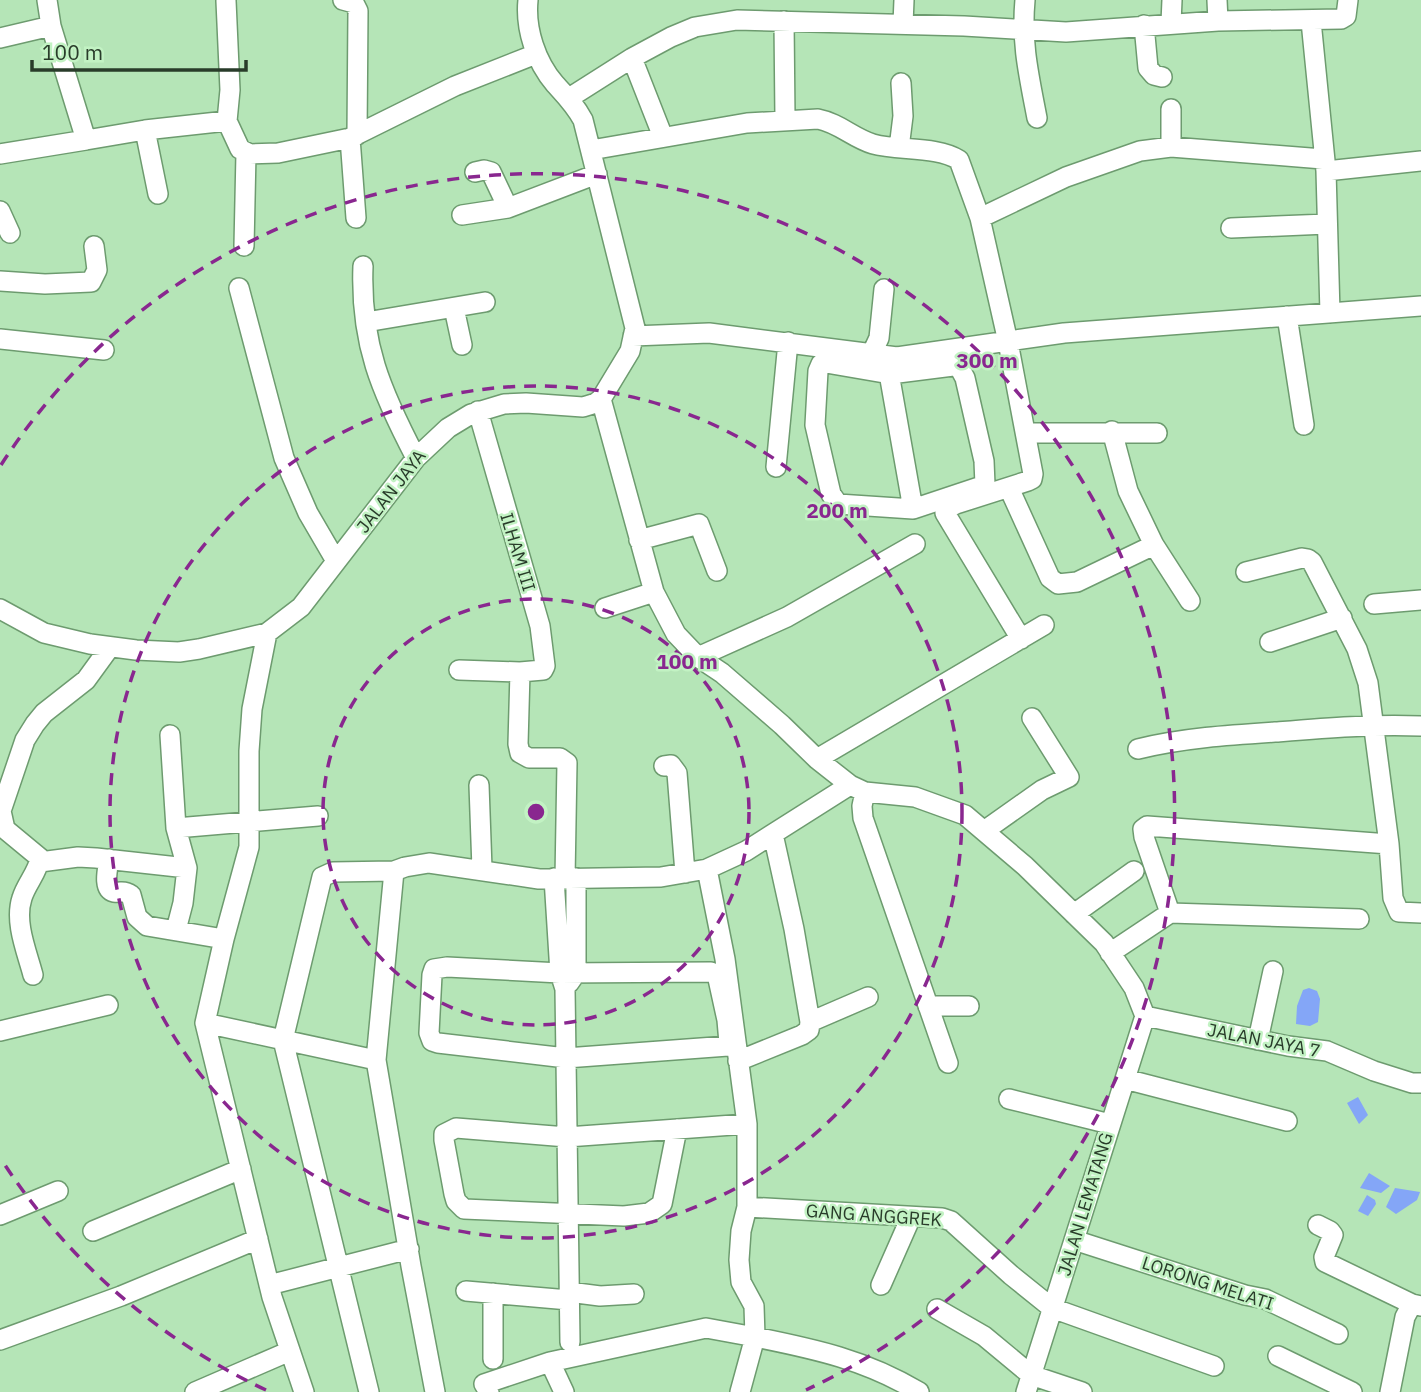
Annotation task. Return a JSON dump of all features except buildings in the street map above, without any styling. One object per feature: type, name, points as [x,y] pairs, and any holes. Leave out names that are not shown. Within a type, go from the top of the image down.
[{"type":"street","points":[[47,0],[51,26],[86,140]]},
{"type":"street","points":[[233,0],[226,0],[230,90],[228,121],[237,144],[246,153],[278,153],[354,136],[455,86],[536,54]]},
{"type":"street","points":[[343,0],[354,3],[358,11],[354,136],[356,218]]},
{"type":"street","points":[[528,0],[529,32],[536,54],[554,83],[569,98],[583,120],[635,328],[630,351],[601,399],[654,592],[676,634],[698,657],[722,673],[817,759],[857,788],[915,797],[965,815],[1104,943],[1134,988],[1145,1016]]},
{"type":"street","points":[[736,0],[737,20]]},
{"type":"street","points":[[903,24],[904,0]]},
{"type":"street","points":[[1026,0],[1023,28],[1037,118]]},
{"type":"street","points":[[1171,23],[1172,0]]},
{"type":"street","points":[[1217,0],[1218,21]]},
{"type":"street","points":[[569,98],[632,58],[695,27],[737,20],[1023,28],[1066,32],[1144,24],[1345,18],[1348,0]]},
{"type":"street","points":[[1311,20],[1324,165],[1330,313]]},
{"type":"street","points":[[784,21],[785,120]]},
{"type":"street","points":[[1144,24],[1148,68],[1150,73],[1162,76]]},
{"type":"street","points":[[0,38],[51,26]]},
{"type":"street","points":[[632,58],[663,137]]},
{"type":"street","points":[[899,148],[901,83]]},
{"type":"street","points":[[1171,108],[1171,147]]},
{"type":"street","points":[[0,154],[145,130],[228,121]]},
{"type":"street","points":[[591,150],[747,123],[828,121],[872,144],[949,155],[959,160],[980,218],[1033,467],[1032,479],[956,504],[946,509],[946,513],[1021,639]]},
{"type":"street","points":[[145,130],[158,194]]},
{"type":"street","points":[[980,218],[1066,177],[1140,151],[1171,147],[1324,165],[1421,161]]},
{"type":"street","points":[[244,246],[246,153]]},
{"type":"street","points":[[475,172],[491,172],[508,208]]},
{"type":"street","points":[[462,215],[508,208],[597,174]]},
{"type":"street","points":[[0,211],[10,233]]},
{"type":"street","points":[[1231,228],[1327,224]]},
{"type":"street","points":[[0,281],[45,284],[91,282],[97,270],[94,246]]},
{"type":"street","points":[[363,266],[362,292],[374,369],[416,458]]},
{"type":"street","points":[[239,289],[284,458],[308,513],[336,561]]},
{"type":"street","points":[[884,289],[879,338],[913,509]]},
{"type":"street","points":[[366,322],[485,302]]},
{"type":"street","points":[[633,336],[709,333],[788,342],[883,361],[959,367],[965,378],[984,461],[985,485],[913,509],[838,504],[831,494],[818,445],[814,404],[821,364],[883,361],[1064,333],[1421,306]]},
{"type":"street","points":[[454,308],[462,345]]},
{"type":"street","points":[[1287,316],[1304,425]]},
{"type":"street","points":[[0,339],[104,351]]},
{"type":"street","points":[[776,467],[788,342]]},
{"type":"street","name":"JALAN JAYA","points":[[0,608],[44,633],[136,650],[179,652],[267,633],[301,607],[416,458],[447,428],[478,411],[514,402],[583,407],[601,399]]},
{"type":"street","name":"ILHAM III","points":[[478,411],[540,626],[545,652],[543,670],[520,673]]},
{"type":"street","points":[[1112,431],[1128,492],[1154,545],[1190,601]]},
{"type":"street","points":[[1026,433],[1157,433]]},
{"type":"street","points":[[1009,488],[1049,578],[1058,584],[1077,582],[1154,545]]},
{"type":"street","points":[[639,540],[699,524],[717,571]]},
{"type":"street","points":[[698,657],[787,617],[915,544]]},
{"type":"street","points":[[1246,572],[1307,558],[1312,562],[1342,618],[1357,649],[1368,683],[1395,906],[1404,913],[1421,913]]},
{"type":"street","points":[[605,608],[654,592]]},
{"type":"street","points":[[1374,604],[1421,600]]},
{"type":"street","points":[[1270,642],[1342,618]]},
{"type":"street","points":[[817,759],[1044,625]]},
{"type":"street","points":[[267,633],[252,709],[248,847],[205,1023],[269,1285],[302,1387]]},
{"type":"street","points":[[33,975],[19,920],[19,908],[22,896],[40,862],[37,853],[5,829],[0,811],[25,740],[35,724],[44,713],[86,680],[110,647]]},
{"type":"street","points":[[459,670],[520,673],[520,753],[529,758],[559,758],[566,763],[570,1342]]},
{"type":"street","points":[[984,831],[1042,790],[1069,777],[1032,718]]},
{"type":"street","points":[[1138,749],[1167,742],[1375,724],[1421,726]]},
{"type":"street","points":[[170,735],[177,828],[187,868],[183,903],[176,930]]},
{"type":"street","points":[[664,766],[671,765],[677,773],[685,873]]},
{"type":"street","points":[[478,785],[482,869]]},
{"type":"street","points":[[369,1392],[283,1040],[322,877],[333,872],[394,871],[429,863],[539,879],[662,877],[707,869],[746,851],[857,788]]},
{"type":"street","points":[[857,788],[863,818],[948,1063]]},
{"type":"street","points":[[177,828],[318,817]]},
{"type":"street","points":[[1170,913],[1144,837],[1143,829],[1147,826],[1389,844]]},
{"type":"street","points":[[738,1061],[809,1030],[810,1022],[794,929],[773,834]]},
{"type":"street","points":[[40,862],[78,857],[187,868]]},
{"type":"street","points":[[109,859],[106,882],[110,890],[126,891],[131,895],[137,917],[146,926],[224,939]]},
{"type":"street","points":[[707,869],[724,959],[747,1124],[747,1207],[741,1231],[740,1268],[741,1282],[754,1306],[755,1337],[740,1392]]},
{"type":"street","points":[[1074,914],[1134,870]]},
{"type":"street","points":[[394,871],[376,1060],[435,1392]]},
{"type":"street","points":[[1110,953],[1170,913],[1359,919]]},
{"type":"street","points":[[460,967],[567,978],[716,974],[727,1020],[728,1046],[566,1058],[451,1046],[432,1041],[429,1033],[434,969],[460,967]]},
{"type":"street","points":[[1258,1040],[1273,971]]},
{"type":"street","points":[[810,1022],[868,997]]},
{"type":"street","points":[[0,1031],[108,1006]]},
{"type":"street","points":[[928,1006],[970,1006]]},
{"type":"street","name":"JALAN JAYA 7","points":[[1145,1016],[1258,1040],[1327,1051],[1374,1072],[1421,1083]]},
{"type":"street","name":"JALAN LEMATANG","points":[[1029,1384],[1145,1016]]},
{"type":"street","points":[[205,1023],[376,1060]]},
{"type":"street","points":[[1125,1079],[1287,1121]]},
{"type":"street","points":[[1009,1099],[1110,1124]]},
{"type":"street","points":[[677,1129],[663,1201],[658,1208],[644,1214],[624,1216],[464,1209],[456,1201],[443,1140],[444,1134],[456,1128],[567,1137],[677,1129],[747,1124]]},
{"type":"street","points":[[93,1231],[241,1169]]},
{"type":"street","points":[[0,1216],[58,1191]]},
{"type":"street","name":"GANG ANGGREK","points":[[747,1207],[942,1218],[957,1225],[1011,1275],[1052,1308],[1214,1366]]},
{"type":"street","points":[[881,1285],[911,1217]]},
{"type":"street","points":[[1318,1225],[1330,1231],[1333,1236],[1324,1257],[1325,1262],[1416,1305],[1405,1317],[1390,1392]]},
{"type":"street","points":[[0,1340],[121,1296],[258,1239]]},
{"type":"street","name":"LORONG MELATI","points":[[1074,1240],[1265,1299],[1338,1334]]},
{"type":"street","points":[[269,1285],[409,1249]]},
{"type":"street","points":[[466,1291],[569,1296],[634,1294]]},
{"type":"street","points":[[493,1293],[493,1359]]},
{"type":"street","points":[[937,1309],[984,1336],[1029,1384],[1082,1392]]},
{"type":"street","points":[[489,1392],[484,1384],[550,1362],[706,1328],[830,1352],[869,1366],[919,1392]]},
{"type":"street","points":[[195,1392],[290,1351]]},
{"type":"street","points":[[1278,1356],[1352,1392]]},
{"type":"street","points":[[550,1362],[564,1392]]},
{"type":"water","points":[[1309,988],[1317,991],[1320,999],[1318,1022],[1310,1026],[1296,1024],[1297,1006],[1303,990]]},
{"type":"water","points":[[1358,1097],[1368,1115],[1359,1124],[1347,1103]]},
{"type":"water","points":[[1369,1173],[1390,1186],[1381,1193],[1360,1188]]},
{"type":"water","points":[[1395,1188],[1420,1192],[1417,1200],[1396,1214],[1386,1207]]},
{"type":"water","points":[[1367,1195],[1375,1200],[1376,1204],[1368,1216],[1358,1211]]}]
